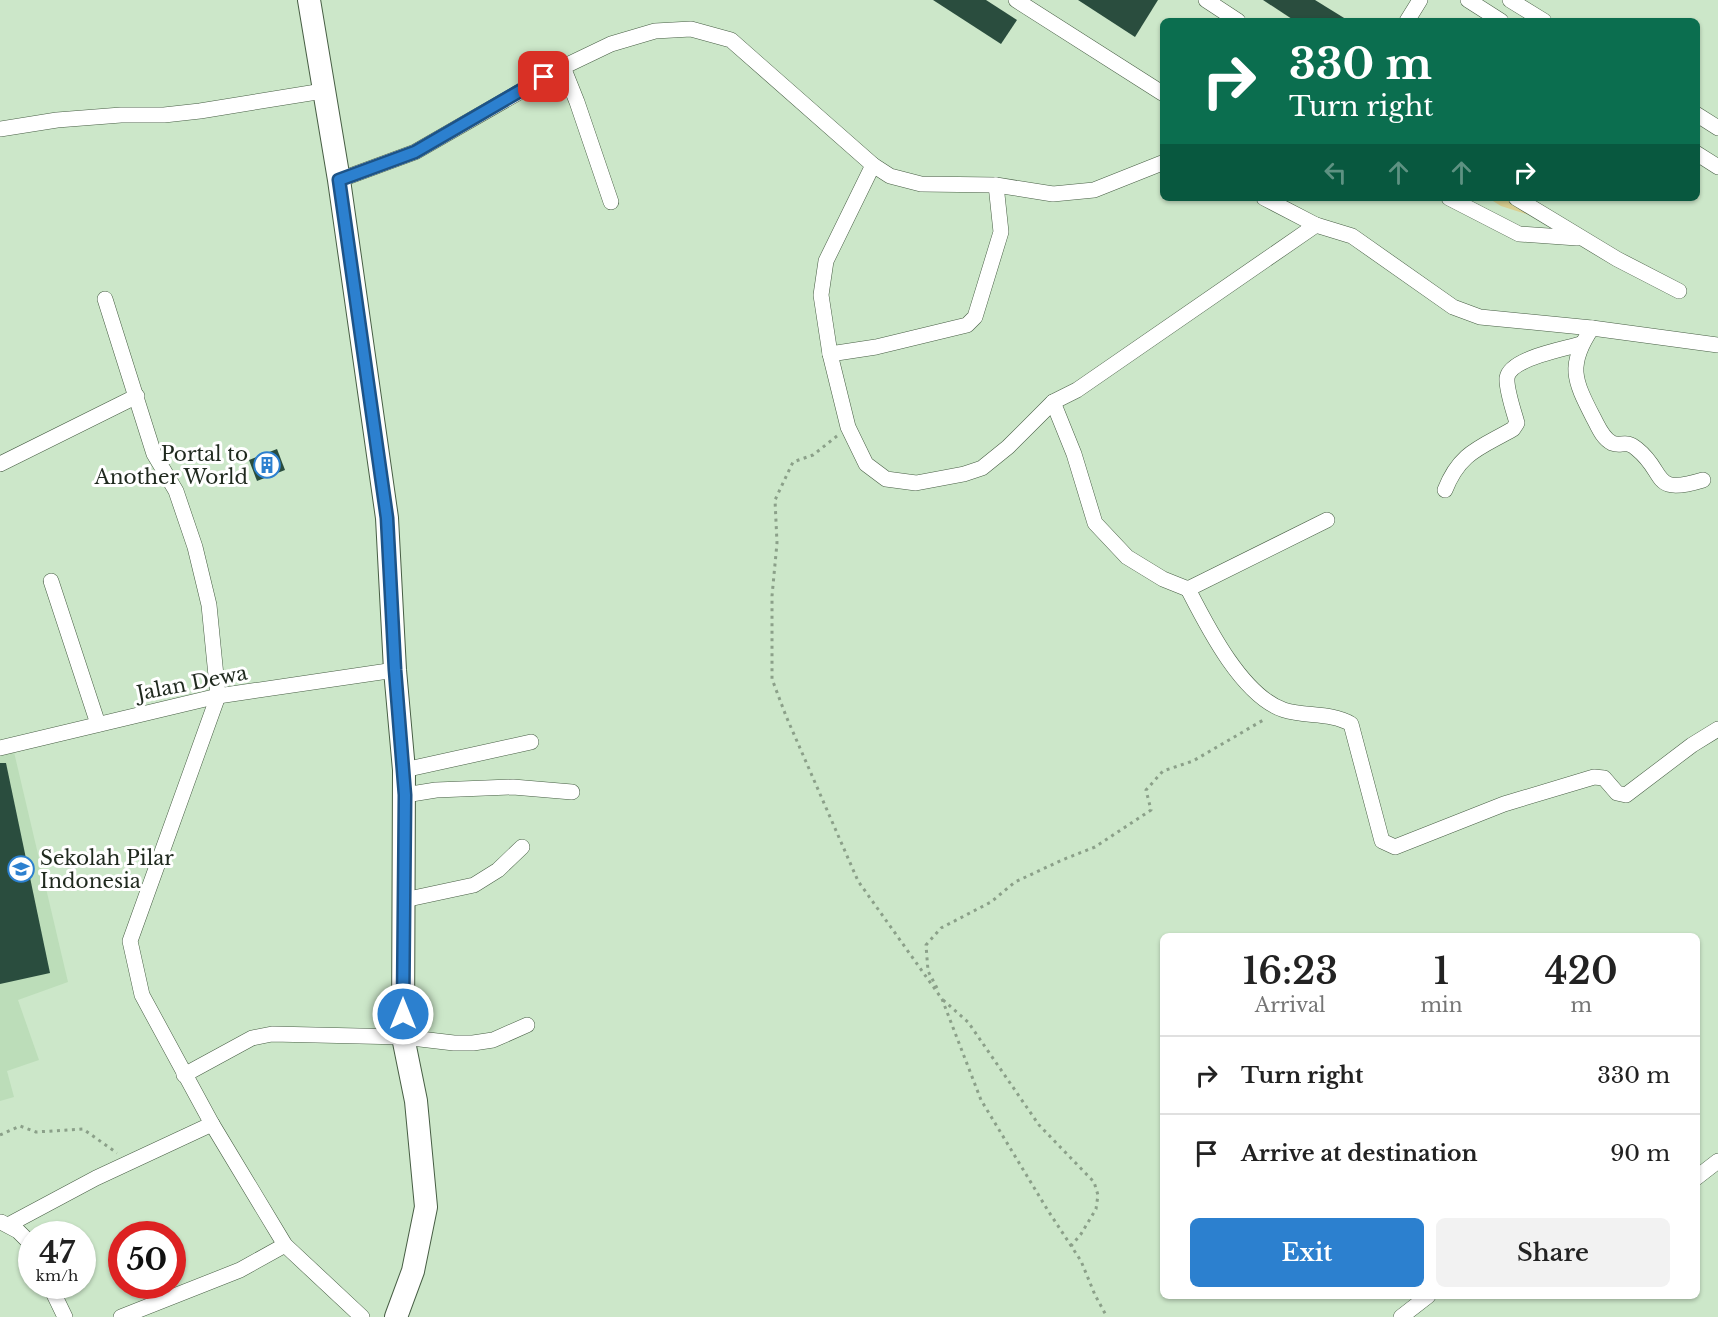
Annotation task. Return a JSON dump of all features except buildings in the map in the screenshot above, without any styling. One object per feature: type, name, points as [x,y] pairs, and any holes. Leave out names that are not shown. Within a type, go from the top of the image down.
[{"type":"main road","points":[[309,0],[339,180],[387,518],[395,670],[404,770],[403,1037],[416,1101],[426,1207],[413,1270],[396,1317]]},
{"type":"street","points":[[1016,0],[1160,92]]},
{"type":"street","points":[[1206,0],[1231,18]]},
{"type":"street","points":[[1409,18],[1420,0]]},
{"type":"street","points":[[1468,0],[1496,18]]},
{"type":"street","points":[[1510,0],[1539,18]]},
{"type":"street","points":[[339,180],[415,152],[563,67],[611,44],[655,31],[691,29],[731,40],[873,165],[890,176],[921,184],[996,185],[1053,195],[1094,190],[1160,164]]},
{"type":"street","points":[[563,67],[611,202]]},
{"type":"street","points":[[0,129],[79,118],[164,115],[200,111],[323,91]]},
{"type":"street","points":[[1700,117],[1718,128]]},
{"type":"street","points":[[1700,156],[1718,167]]},
{"type":"street","points":[[873,165],[826,261],[821,295],[830,354],[848,427],[866,464],[886,479],[916,483],[964,474],[982,468],[1008,447],[1053,402],[1077,390],[1316,225]]},
{"type":"street","points":[[830,354],[898,342],[967,326],[975,317],[1001,232],[996,185]]},
{"type":"street","points":[[1270,201],[1316,225],[1352,236],[1453,307],[1480,317],[1592,328],[1718,345]]},
{"type":"street","points":[[1455,201],[1519,234],[1580,238]]},
{"type":"street","points":[[1521,201],[1580,238],[1679,291]]},
{"type":"street","points":[[105,299],[154,454],[176,490],[195,547],[209,605],[218,696],[130,940],[142,995],[212,1124],[285,1245],[362,1317]]},
{"type":"street","points":[[1592,328],[1581,344],[1575,366],[1575,381],[1603,436],[1613,443],[1630,443],[1641,452],[1661,480],[1672,486],[1702,480]]},
{"type":"street","points":[[1445,490],[1455,468],[1467,455],[1513,429],[1517,423],[1507,377],[1511,369],[1527,359],[1581,344]]},
{"type":"street","points":[[0,464],[137,396]]},
{"type":"street","points":[[1053,402],[1074,454],[1095,523],[1127,557],[1163,579],[1188,589],[1212,636],[1237,672],[1264,699],[1282,709],[1342,719],[1351,724],[1382,842],[1395,847],[1504,804],[1594,777],[1604,778],[1617,793],[1626,795],[1692,745],[1718,729]]},
{"type":"street","points":[[1188,589],[1327,520]]},
{"type":"street","points":[[51,581],[98,724]]},
{"type":"street","name":"Jalan Dewa","points":[[0,748],[218,696],[395,670]]},
{"type":"street","points":[[404,770],[531,742]]},
{"type":"street","points":[[405,795],[436,790],[513,787],[572,792]]},
{"type":"street","points":[[404,900],[474,885],[498,870],[522,847]]},
{"type":"street","points":[[184,1075],[252,1038],[272,1034],[403,1037],[473,1043],[493,1040],[527,1025]]},
{"type":"street","points":[[4,1224],[212,1124]]},
{"type":"street","points":[[1700,1175],[1718,1161]]},
{"type":"street","points":[[4,1224],[18,1232]]},
{"type":"street","points":[[121,1317],[240,1270],[285,1245]]},
{"type":"street","points":[[56,1299],[65,1317]]},
{"type":"street","points":[[1401,1317],[1424,1299]]},
{"type":"path","points":[[848,427],[813,455],[793,462],[775,500],[777,543],[772,596],[772,679],[858,881],[942,999],[968,1022],[1039,1125],[1094,1182],[1098,1196],[1096,1209],[1071,1246]]},
{"type":"path","points":[[1107,1317],[1081,1261],[981,1100],[942,999],[928,971],[926,945],[941,928],[991,902],[1015,882],[1095,847],[1151,810],[1146,790],[1163,771],[1193,761],[1282,709]]},
{"type":"path","points":[[0,1135],[20,1126],[36,1132],[83,1129],[130,1162]]},
{"type":"shaded area","points":[[1493,201],[1526,201],[1539,218],[1501,206]]},
{"type":"shaded area","name":"Sekolah Pilar Indonesia","points":[[14,752],[68,982],[18,1000],[39,1060],[7,1071],[14,1097],[0,1101],[0,756]]},
{"type":"place","name":"Portal to Another World","points":[[267,465]]},
{"type":"place","name":"Sekolah Pilar Indonesia","points":[[21,869]]},
{"type":"route","points":[[403,1014],[405,795],[395,670],[387,518],[339,180],[415,152],[544,77]]}]
